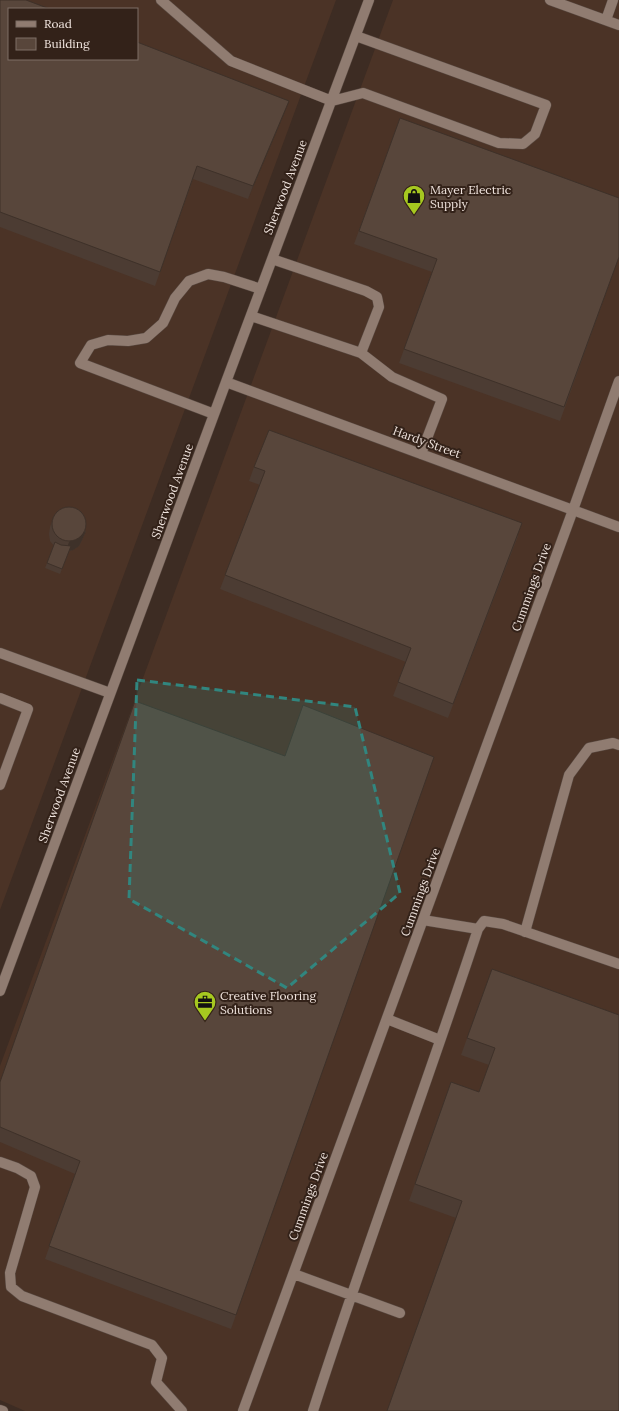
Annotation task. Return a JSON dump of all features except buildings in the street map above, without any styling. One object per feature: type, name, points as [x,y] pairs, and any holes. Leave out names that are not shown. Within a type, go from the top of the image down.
[{"type":"street","points":[[161,0],[231,61],[332,101],[363,93],[499,142],[523,144],[535,134],[546,105],[356,36]]},
{"type":"street","name":"Sherwood Avenue","points":[[0,991],[214,414],[370,0]]},
{"type":"street","points":[[550,0],[619,25]]},
{"type":"street","points":[[606,20],[614,0]]},
{"type":"street","points":[[272,259],[366,291],[377,297],[379,307],[361,353]]},
{"type":"street","points":[[214,414],[80,363],[91,345],[108,340],[128,341],[146,338],[163,323],[175,298],[188,281],[208,274],[224,277],[261,289]]},
{"type":"street","points":[[251,316],[361,353],[392,377],[442,399],[422,454]]},
{"type":"street","name":"Cummings Drive","points":[[243,1411],[619,381]]},
{"type":"street","name":"Hardy Street","points":[[226,382],[619,526]]},
{"type":"street","points":[[0,653],[110,694]]},
{"type":"street","points":[[0,698],[28,709],[0,785]]},
{"type":"street","points":[[525,932],[569,775],[589,748],[614,743],[619,745]]},
{"type":"street","points":[[423,920],[478,929]]},
{"type":"street","points":[[313,1411],[478,929],[484,921],[503,924],[619,964]]},
{"type":"street","points":[[387,1019],[440,1040]]},
{"type":"street","points":[[0,1162],[17,1168],[30,1176],[35,1187],[10,1273],[11,1287],[22,1296],[152,1345],[162,1358],[156,1382],[181,1411]]},
{"type":"street","points":[[294,1274],[400,1313]]},
{"type":"highlighted area","points":[[137,680],[355,707],[400,893],[287,988],[129,899]]},
{"type":"shaded area","points":[[0,0],[336,0],[0,910]]},
{"type":"shaded area","points":[[393,0],[619,0],[619,1411],[25,1411],[0,1400],[0,1066]]},
{"type":"place","name":"Mayer Electric Supply","points":[[414,216]]},
{"type":"place","name":"Creative Flooring Solutions","points":[[205,1022]]}]
